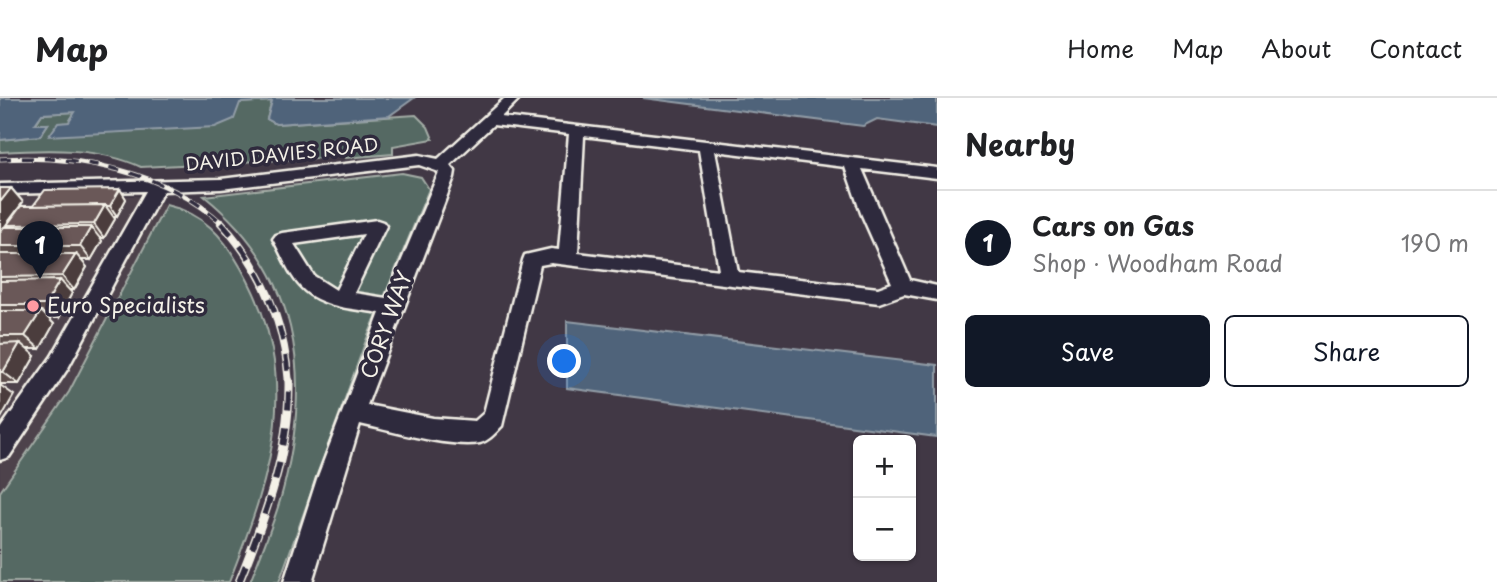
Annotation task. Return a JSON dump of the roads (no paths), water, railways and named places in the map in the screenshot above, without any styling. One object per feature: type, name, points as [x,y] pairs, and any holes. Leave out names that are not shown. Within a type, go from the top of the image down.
[{"type":"street","points":[[441,165],[513,98]]},
{"type":"street","points":[[488,120],[937,173]]},
{"type":"street","points":[[568,259],[577,132]]},
{"type":"street","points":[[706,147],[730,278]]},
{"type":"street","name":"DAVID DAVIES ROAD","points":[[0,189],[221,184],[419,160],[441,165]]},
{"type":"street","points":[[852,164],[874,224],[904,286]]},
{"type":"street","name":"CORY WAY","points":[[299,582],[312,534],[392,307],[446,177],[447,171],[441,165]]},
{"type":"street","points":[[0,449],[60,362],[158,184]]},
{"type":"street","points":[[342,297],[377,226],[282,239],[311,286],[324,293],[342,297],[392,307]]},
{"type":"street","points":[[355,413],[433,429],[480,432],[494,419],[532,260],[551,256],[879,296],[904,286],[937,293]]},
{"type":"water","points":[[0,98],[414,98],[389,116],[276,124],[267,119],[272,101],[240,103],[234,119],[215,127],[49,136],[58,123],[69,122],[75,112],[42,114],[35,124],[48,124],[40,136],[0,140]]},
{"type":"water","points":[[643,98],[937,98],[937,127],[877,119],[863,126]]},
{"type":"water","points":[[567,321],[937,365],[937,437],[567,388]]},
{"type":"railway","points":[[0,159],[59,160],[119,170],[175,191],[223,224]]},
{"type":"railway","points":[[221,223],[249,258],[269,297],[282,338],[289,383]]},
{"type":"railway","points":[[239,582],[274,484],[285,433],[289,383]]},
{"type":"place","name":"Cars on Gas","points":[[40,279]]},
{"type":"place","name":"Euro Specialists","points":[[33,306]]}]
